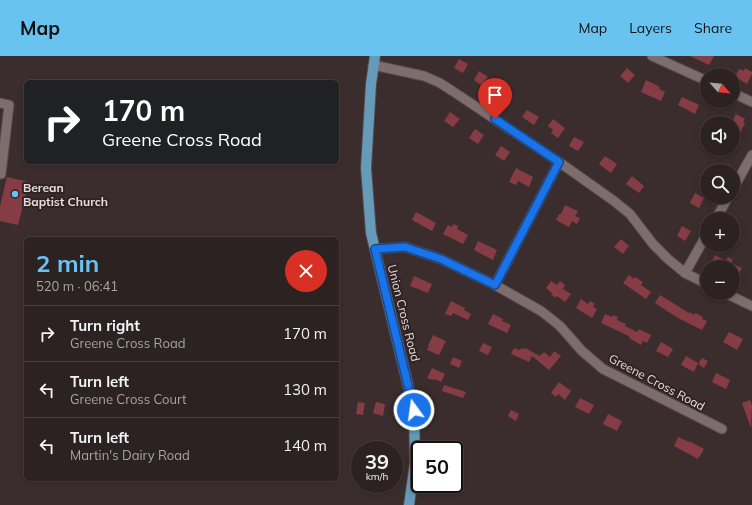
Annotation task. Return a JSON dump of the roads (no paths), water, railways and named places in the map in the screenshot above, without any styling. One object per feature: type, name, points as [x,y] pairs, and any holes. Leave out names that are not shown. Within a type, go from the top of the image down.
[{"type":"main road","name":"Union Cross Road","points":[[374,60],[370,84],[366,168],[371,233],[414,410],[414,463],[409,505]]},
{"type":"street","points":[[652,56],[700,78]]},
{"type":"street","points":[[374,60],[424,76],[440,83],[559,162],[630,214],[653,244],[668,259],[685,272],[700,280]]},
{"type":"street","points":[[740,96],[752,102]]},
{"type":"street","points":[[0,103],[9,105],[0,176]]},
{"type":"street","points":[[740,176],[752,155]]},
{"type":"street","points":[[495,285],[559,162]]},
{"type":"street","points":[[685,272],[700,246]]},
{"type":"street","name":"Greene Cross Road","points":[[375,249],[405,247],[441,259],[495,285],[541,311],[560,326],[592,361],[603,368],[722,429]]},
{"type":"street","points":[[740,300],[752,306]]},
{"type":"place","name":"Berean Baptist Church","points":[[15,194]]}]
